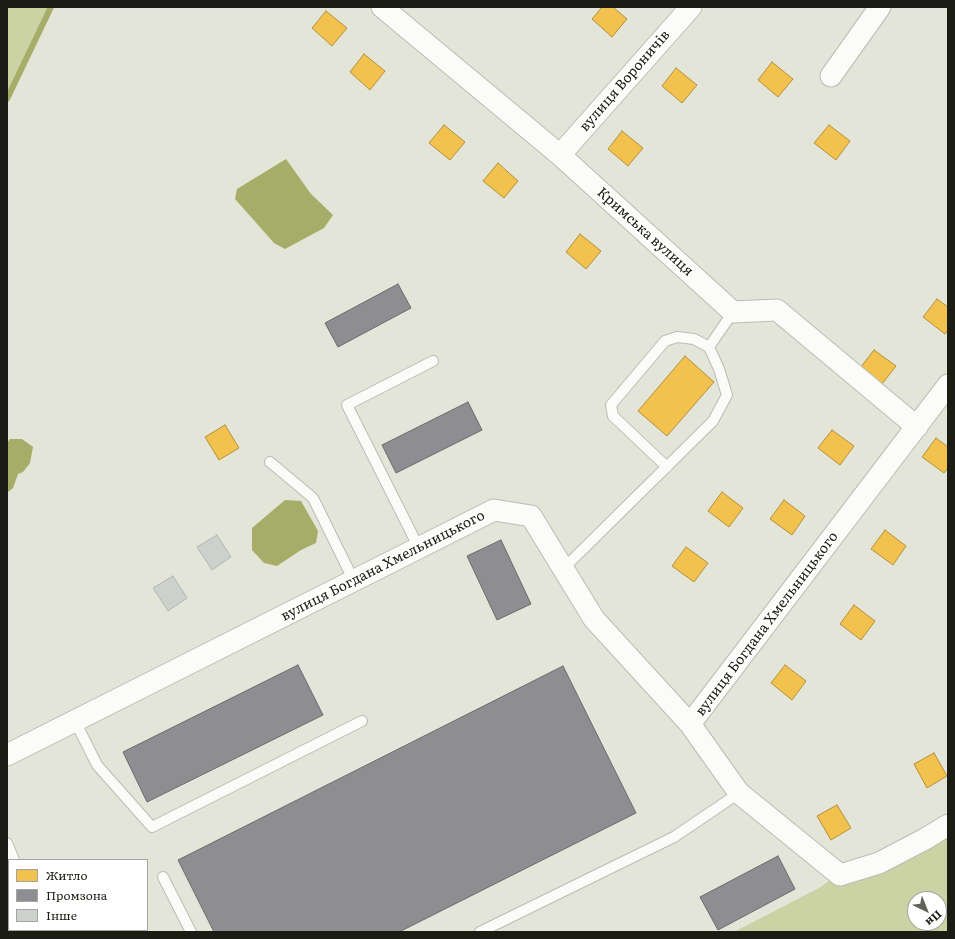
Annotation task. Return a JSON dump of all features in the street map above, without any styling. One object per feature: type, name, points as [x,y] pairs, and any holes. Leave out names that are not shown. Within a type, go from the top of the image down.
[{"type":"street","name":"Кримська вулиця","points":[[382,7],[560,155],[733,312]]},
{"type":"street","name":"вулиця Вороничів","points":[[560,155],[691,7]]},
{"type":"street","points":[[831,76],[880,7]]},
{"type":"street","points":[[733,312],[777,310],[917,427]]},
{"type":"street","name":"вулиця Богдана Хмельницького","points":[[7,755],[494,510],[531,516],[594,619],[690,724],[948,385]]},
{"type":"street","points":[[690,724],[739,792],[840,875],[879,863],[948,825]]},
{"type":"lane","points":[[709,347],[733,312]]},
{"type":"lane","points":[[563,569],[667,467],[713,421],[726,395],[719,369],[709,347],[694,340],[677,337],[665,341],[611,405],[613,416],[667,467]]},
{"type":"lane","points":[[419,548],[347,405],[433,361]]},
{"type":"lane","points":[[270,462],[313,498],[354,581]]},
{"type":"lane","points":[[75,721],[97,765],[152,827],[362,721]]},
{"type":"lane","points":[[480,932],[674,837],[739,792]]},
{"type":"lane","points":[[7,843],[14,859]]},
{"type":"lane","points":[[163,877],[191,932]]},
{"type":"shaded area","points":[[7,7],[51,7],[7,99]]},
{"type":"shaded area","points":[[286,159],[311,194],[333,215],[324,228],[285,249],[274,243],[235,199],[237,189]]},
{"type":"shaded area","points":[[10,439],[22,439],[33,447],[30,463],[23,472],[18,474],[13,488],[7,493],[7,443]]},
{"type":"shaded area","points":[[285,500],[301,501],[318,531],[316,543],[301,550],[277,566],[264,563],[252,550],[252,528]]},
{"type":"shaded area","points":[[948,834],[948,932],[734,932],[819,888],[829,881],[860,876]]},
{"type":"building: Житло","points":[[602,7],[613,7],[627,19],[612,37],[592,19]]},
{"type":"building: Житло","points":[[326,11],[347,28],[332,46],[312,28]]},
{"type":"building: Житло","points":[[364,54],[385,71],[370,90],[350,72]]},
{"type":"building: Житло","points":[[772,62],[793,79],[778,97],[758,80]]},
{"type":"building: Житло","points":[[676,68],[697,85],[682,103],[662,86]]},
{"type":"building: Житло","points":[[444,125],[465,142],[450,160],[429,143]]},
{"type":"building: Житло","points":[[829,125],[850,141],[836,160],[814,143]]},
{"type":"building: Житло","points":[[622,131],[643,148],[628,166],[608,149]]},
{"type":"building: Житло","points":[[498,163],[518,181],[504,198],[483,181]]},
{"type":"building: Житло","points":[[580,234],[601,251],[586,269],[566,252]]},
{"type":"building: Житло","points":[[937,299],[948,307],[948,330],[945,334],[923,317]]},
{"type":"building: Житло","points":[[874,350],[896,366],[882,384],[860,368]]},
{"type":"building: Житло","points":[[685,356],[714,382],[667,436],[638,411]]},
{"type":"building: Житло","points":[[225,425],[239,448],[219,460],[205,437]]},
{"type":"building: Житло","points":[[832,430],[854,446],[840,465],[818,448]]},
{"type":"building: Житло","points":[[936,438],[948,447],[948,468],[944,473],[922,457]]},
{"type":"building: Житло","points":[[722,492],[743,508],[729,527],[708,511]]},
{"type":"building: Житло","points":[[784,500],[805,516],[792,535],[770,519]]},
{"type":"building: Житло","points":[[885,530],[906,546],[893,565],[871,549]]},
{"type":"building: Житло","points":[[686,547],[708,563],[694,582],[672,566]]},
{"type":"building: Житло","points":[[854,605],[875,621],[861,640],[840,624]]},
{"type":"building: Житло","points":[[785,665],[806,681],[792,700],[771,683]]},
{"type":"building: Житло","points":[[934,753],[947,776],[927,788],[914,764]]},
{"type":"building: Житло","points":[[837,805],[851,828],[831,840],[817,816]]},
{"type":"building: Промзона","points":[[398,284],[411,308],[338,347],[325,323]]},
{"type":"building: Промзона","points":[[468,402],[482,430],[396,473],[382,445]]},
{"type":"building: Промзона","points":[[501,540],[531,604],[497,620],[467,556]]},
{"type":"building: Промзона","points":[[298,665],[323,715],[147,802],[123,752]]},
{"type":"building: Промзона","points":[[563,666],[636,813],[399,932],[214,932],[178,860]]},
{"type":"building: Промзона","points":[[778,856],[795,889],[718,930],[700,897]]},
{"type":"building: Інше","points":[[217,535],[231,557],[212,570],[197,547]]},
{"type":"building: Інше","points":[[173,576],[187,598],[168,611],[153,588]]},
{"type":"waterway","points":[[7,99],[51,7]]}]
